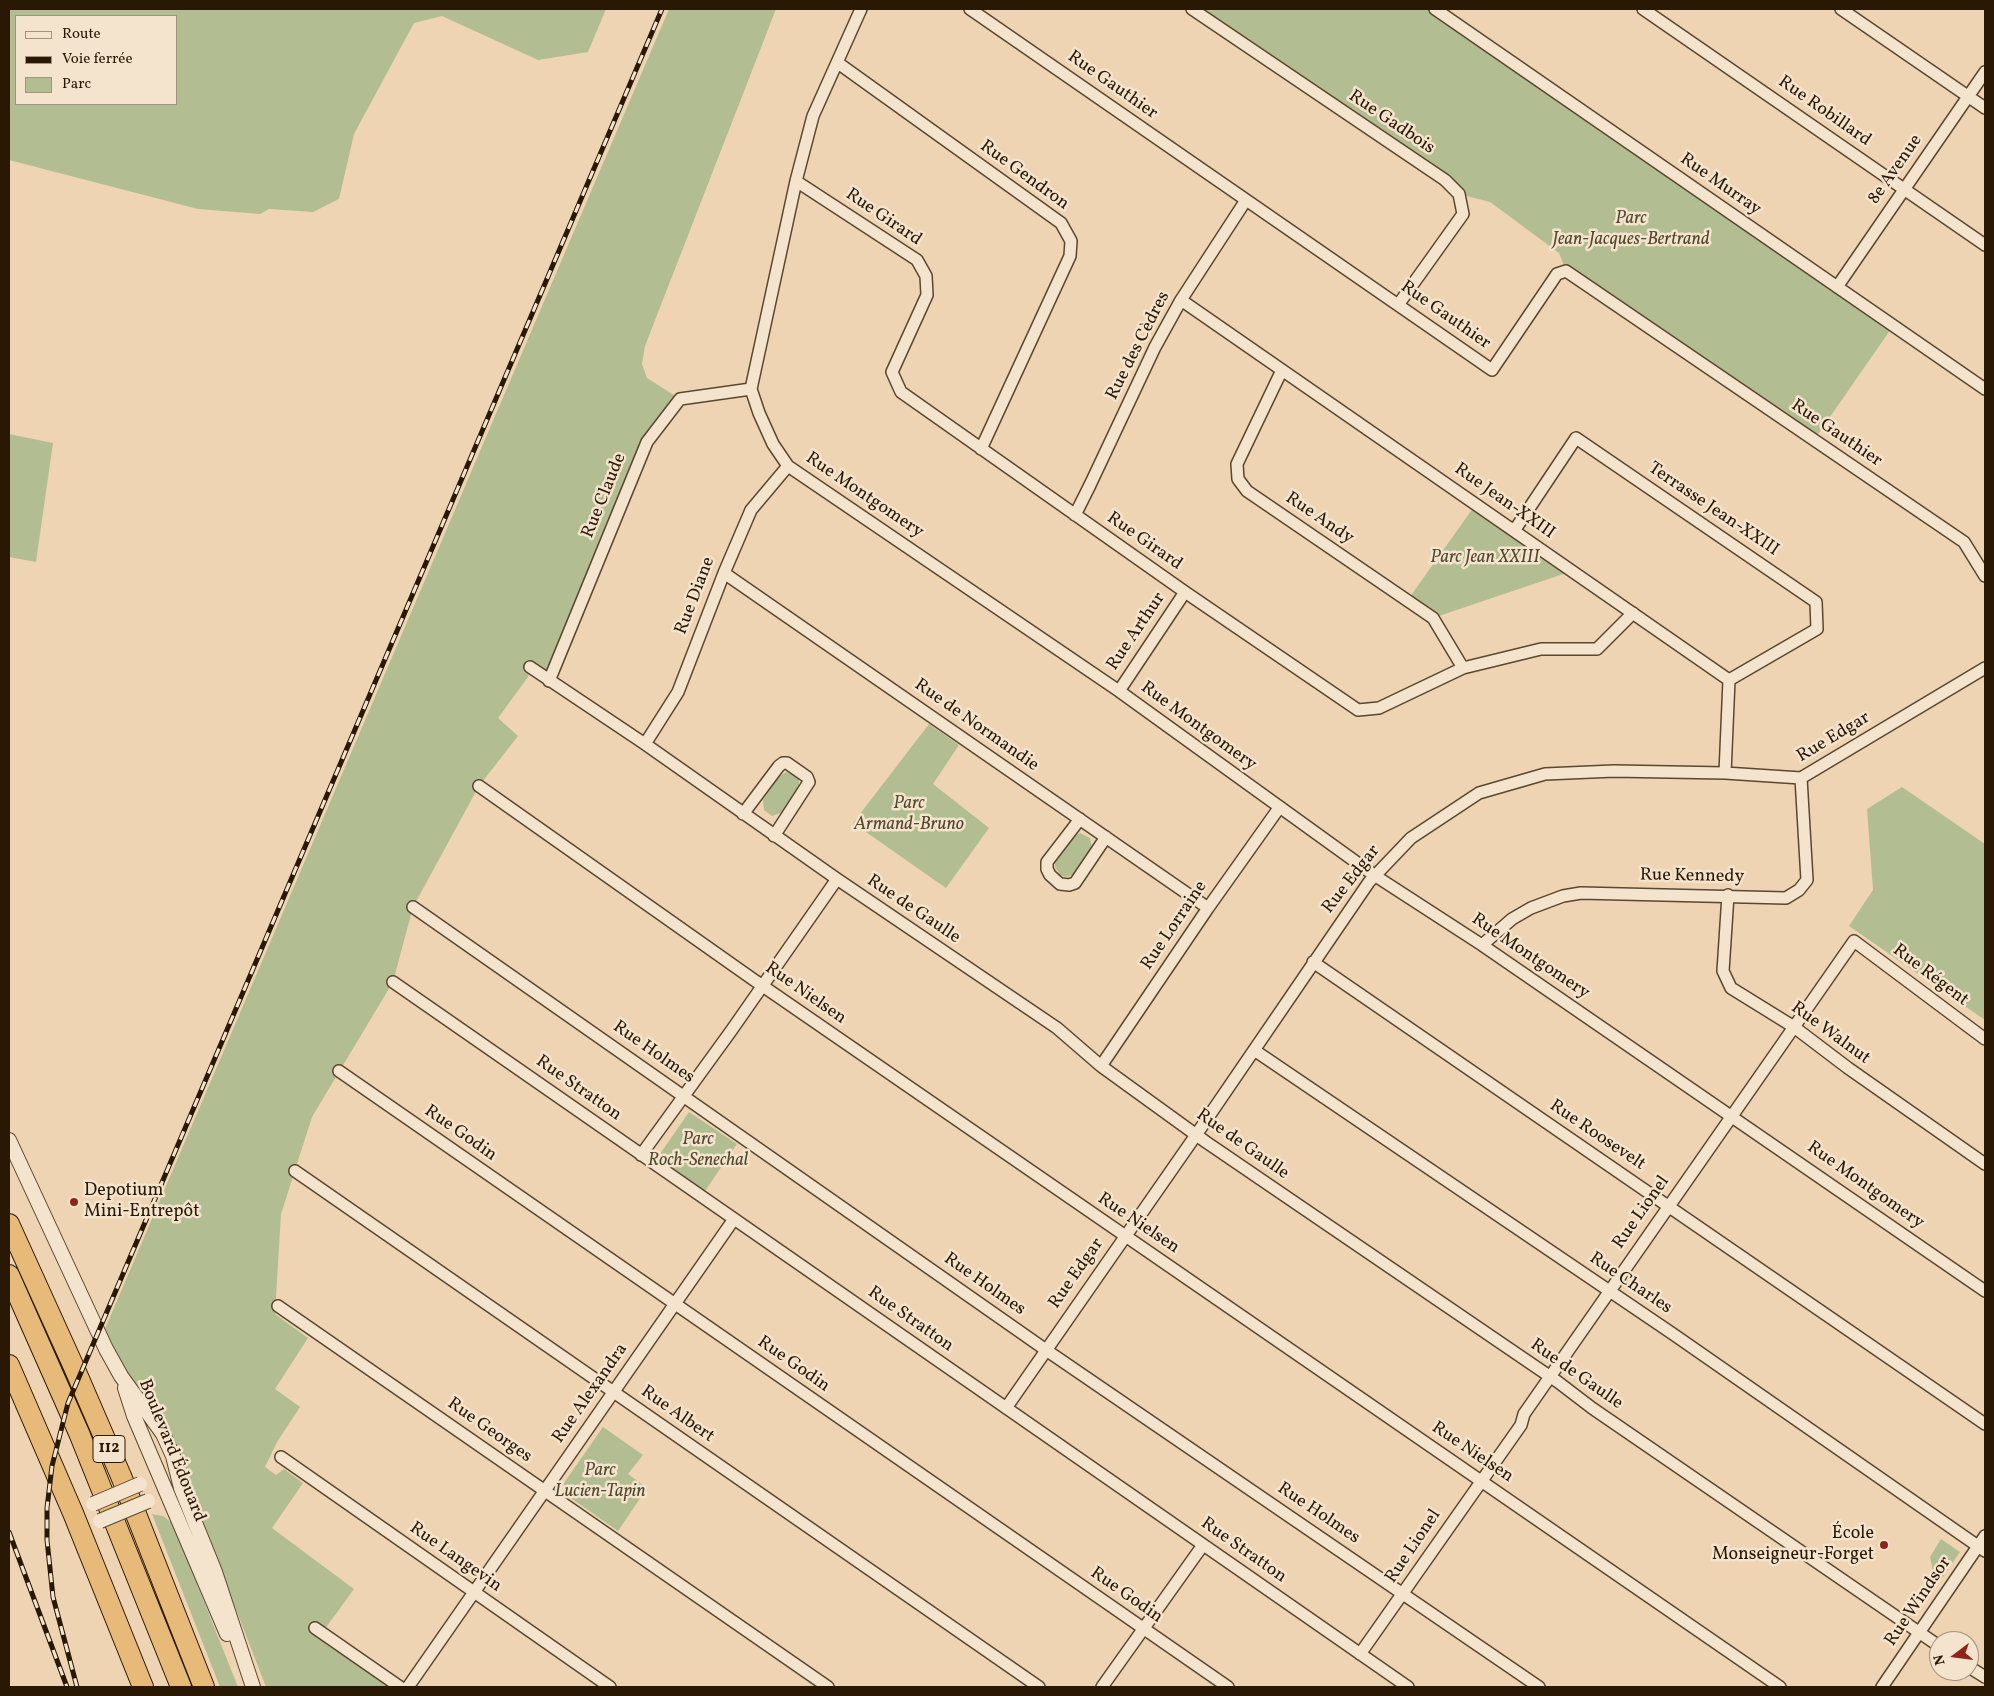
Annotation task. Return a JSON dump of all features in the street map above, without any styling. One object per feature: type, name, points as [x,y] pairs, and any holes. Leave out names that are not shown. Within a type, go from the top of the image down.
[{"type":"highway","name":"112","points":[[9,1224],[73,1364],[146,1536],[204,1687]]},
{"type":"highway","name":"112","points":[[9,1275],[82,1442],[181,1687]]},
{"type":"highway","points":[[9,1365],[76,1522],[142,1687]]},
{"type":"street","points":[[751,388],[796,181],[813,116],[861,9]]},
{"type":"street","name":"Rue Gauthier","points":[[970,9],[1492,370],[1557,274],[1566,271],[1964,542],[1985,576]]},
{"type":"street","name":"Rue Gadbois","points":[[1192,9],[1445,180],[1459,194],[1463,214],[1398,305]]},
{"type":"street","name":"Rue Murray","points":[[1435,9],[1449,13],[1985,390]]},
{"type":"street","name":"Rue Robillard","points":[[1643,9],[1985,245]]},
{"type":"street","points":[[1841,9],[1985,108]]},
{"type":"street","name":"Rue Gendron","points":[[838,63],[1062,223],[1071,241],[1070,256],[981,449]]},
{"type":"street","name":"8e Avenue","points":[[1837,287],[1985,72]]},
{"type":"street","name":"Rue Girard","points":[[796,181],[917,260],[926,276],[927,295],[892,372],[901,392],[1185,592],[1358,710],[1380,708],[1463,668],[1542,650],[1597,649],[1633,613]]},
{"type":"street","name":"Rue des Cèdres","points":[[1075,514],[1155,347],[1182,300],[1246,200]]},
{"type":"street","name":"Rue Jean-XXIII","points":[[1182,300],[1729,680]]},
{"type":"street","name":"Rue Andy","points":[[1282,370],[1237,464],[1238,479],[1247,491],[1433,618],[1463,668]]},
{"type":"street","name":"Rue Montgomery","points":[[751,388],[759,413],[773,444],[788,466],[1119,690],[1279,808],[1374,875],[1482,945],[1985,1291]]},
{"type":"street","name":"Rue Claude","points":[[549,681],[647,442],[680,399],[751,388]]},
{"type":"street","name":"Terrasse Jean-XXIII","points":[[1514,531],[1576,438],[1816,602],[1817,629],[1729,680]]},
{"type":"street","name":"Rue Diane","points":[[645,744],[678,692],[724,573],[751,510],[788,466]]},
{"type":"street","name":"Rue de Normandie","points":[[724,573],[1208,908]]},
{"type":"street","name":"Rue Arthur","points":[[1119,690],[1185,592]]},
{"type":"street","name":"Rue de Gaulle","points":[[530,667],[645,744],[837,880],[1057,1028],[1101,1066],[1196,1135],[1929,1640]]},
{"type":"street","name":"Rue Edgar","points":[[1006,1408],[1374,875],[1411,838],[1479,793],[1545,774],[1614,771],[1725,773],[1801,778],[1985,668]]},
{"type":"street","points":[[1725,773],[1729,680]]},
{"type":"street","points":[[744,814],[779,766],[783,762],[788,762],[807,777],[809,782],[774,836]]},
{"type":"street","name":"Rue Kennedy","points":[[1482,945],[1512,919],[1531,908],[1563,896],[1581,893],[1786,898],[1799,890],[1807,880],[1801,778]]},
{"type":"street","name":"Rue Nielsen","points":[[479,786],[762,986],[1780,1687]]},
{"type":"street","name":"Rue Lorraine","points":[[1101,1066],[1208,908],[1279,808]]},
{"type":"street","points":[[1080,819],[1047,862],[1050,876],[1060,884],[1069,885],[1075,883],[1106,837]]},
{"type":"street","points":[[641,1155],[837,880]]},
{"type":"street","name":"Rue Walnut","points":[[1728,896],[1723,971],[1731,988],[1794,1027],[1848,1068],[1985,1164]]},
{"type":"street","name":"Rue Holmes","points":[[414,907],[1046,1350],[1539,1687]]},
{"type":"street","name":"Rue Lionel","points":[[1360,1654],[1521,1425],[1524,1414],[1609,1291],[1854,941]]},
{"type":"street","name":"Rue Régent","points":[[1854,941],[1985,1039]]},
{"type":"street","name":"Rue Roosevelt","points":[[1313,962],[1985,1424]]},
{"type":"street","name":"Rue Stratton","points":[[393,982],[1408,1687]]},
{"type":"street","name":"Rue Charles","points":[[1254,1050],[1609,1291],[1982,1549]]},
{"type":"street","name":"Rue Godin","points":[[339,1071],[1228,1687]]},
{"type":"street","points":[[9,1140],[88,1312],[121,1376]]},
{"type":"street","name":"Rue Albert","points":[[295,1170],[1039,1687]]},
{"type":"street","name":"Rue Alexandra","points":[[408,1687],[734,1219]]},
{"type":"street","name":"Rue Georges","points":[[278,1306],[828,1687]]},
{"type":"street","name":"Boulevard Édouard","points":[[121,1376],[163,1434],[172,1456],[181,1488],[214,1572],[251,1687]]},
{"type":"street","name":"Boulevard Édouard","points":[[121,1376],[134,1416],[251,1687]]},
{"type":"street","name":"Rue Langevin","points":[[281,1457],[610,1687]]},
{"type":"street","points":[[76,1522],[93,1504],[176,1469]]},
{"type":"street","points":[[76,1522],[100,1521],[181,1488]]},
{"type":"street","name":"Rue Windsor","points":[[1882,1687],[1919,1633],[1982,1549],[1985,1536]]},
{"type":"street","points":[[1102,1687],[1203,1545]]},
{"type":"street","points":[[315,1628],[400,1687]]},
{"type":"green space","points":[[9,9],[606,9],[588,52],[538,60],[442,16],[414,23],[354,134],[339,199],[313,212],[269,209],[260,214],[198,209],[9,160]]},
{"type":"green space","points":[[669,9],[776,9],[645,346],[642,364],[647,378],[680,399],[647,442],[549,681],[530,668],[528,677],[498,718],[518,736],[479,786],[413,907],[393,982],[312,1117],[281,1214],[275,1314],[308,1338],[275,1389],[300,1407],[277,1442],[265,1467],[276,1475],[284,1469],[303,1483],[272,1528],[354,1589],[322,1633],[400,1687],[266,1687],[192,1496],[190,1481],[169,1434],[139,1394],[104,1331]]},
{"type":"green space","name":"Parc Jean-Jacques-Bertrand","points":[[1192,9],[1432,9],[1893,326],[1814,440],[1566,271],[1559,253],[1490,202],[1459,194]]},
{"type":"green space","points":[[9,434],[53,443],[36,562],[9,557]]},
{"type":"green space","name":"Parc Jean XXIII","points":[[1476,504],[1572,571],[1433,618],[1407,601]]},
{"type":"green space","name":"Parc Armand-Bruno","points":[[929,724],[959,745],[933,784],[989,828],[946,888],[853,823]]},
{"type":"green space","points":[[786,772],[799,779],[799,788],[783,812],[772,816],[764,810],[763,800],[779,777]]},
{"type":"green space","points":[[1902,787],[1985,844],[1985,1020],[1849,926],[1873,890],[1867,809]]},
{"type":"green space","points":[[1080,833],[1090,838],[1092,848],[1075,874],[1066,877],[1060,875],[1055,867],[1055,860],[1071,838]]},
{"type":"green space","name":"Parc Roch-Senechal","points":[[689,1112],[737,1144],[705,1191],[659,1158]]},
{"type":"green space","name":"Parc Lucien-Tapin","points":[[603,1427],[643,1455],[628,1474],[647,1488],[618,1531],[565,1494],[563,1488],[564,1483]]},
{"type":"green space","points":[[152,1514],[163,1516],[173,1524],[238,1687],[220,1687]]},
{"type":"green space","points":[[1941,1539],[1960,1552],[1940,1581],[1934,1577],[1930,1557]]},
{"type":"railway","points":[[77,1687],[53,1597],[47,1540],[47,1508],[52,1466],[68,1403],[662,9]]},
{"type":"railway","points":[[9,1532],[67,1687]]},
{"type":"place","name":"Depotium Mini-Entrepôt","points":[[74,1202]]},
{"type":"place","name":"École Monseigneur-Forget","points":[[1884,1545]]}]
